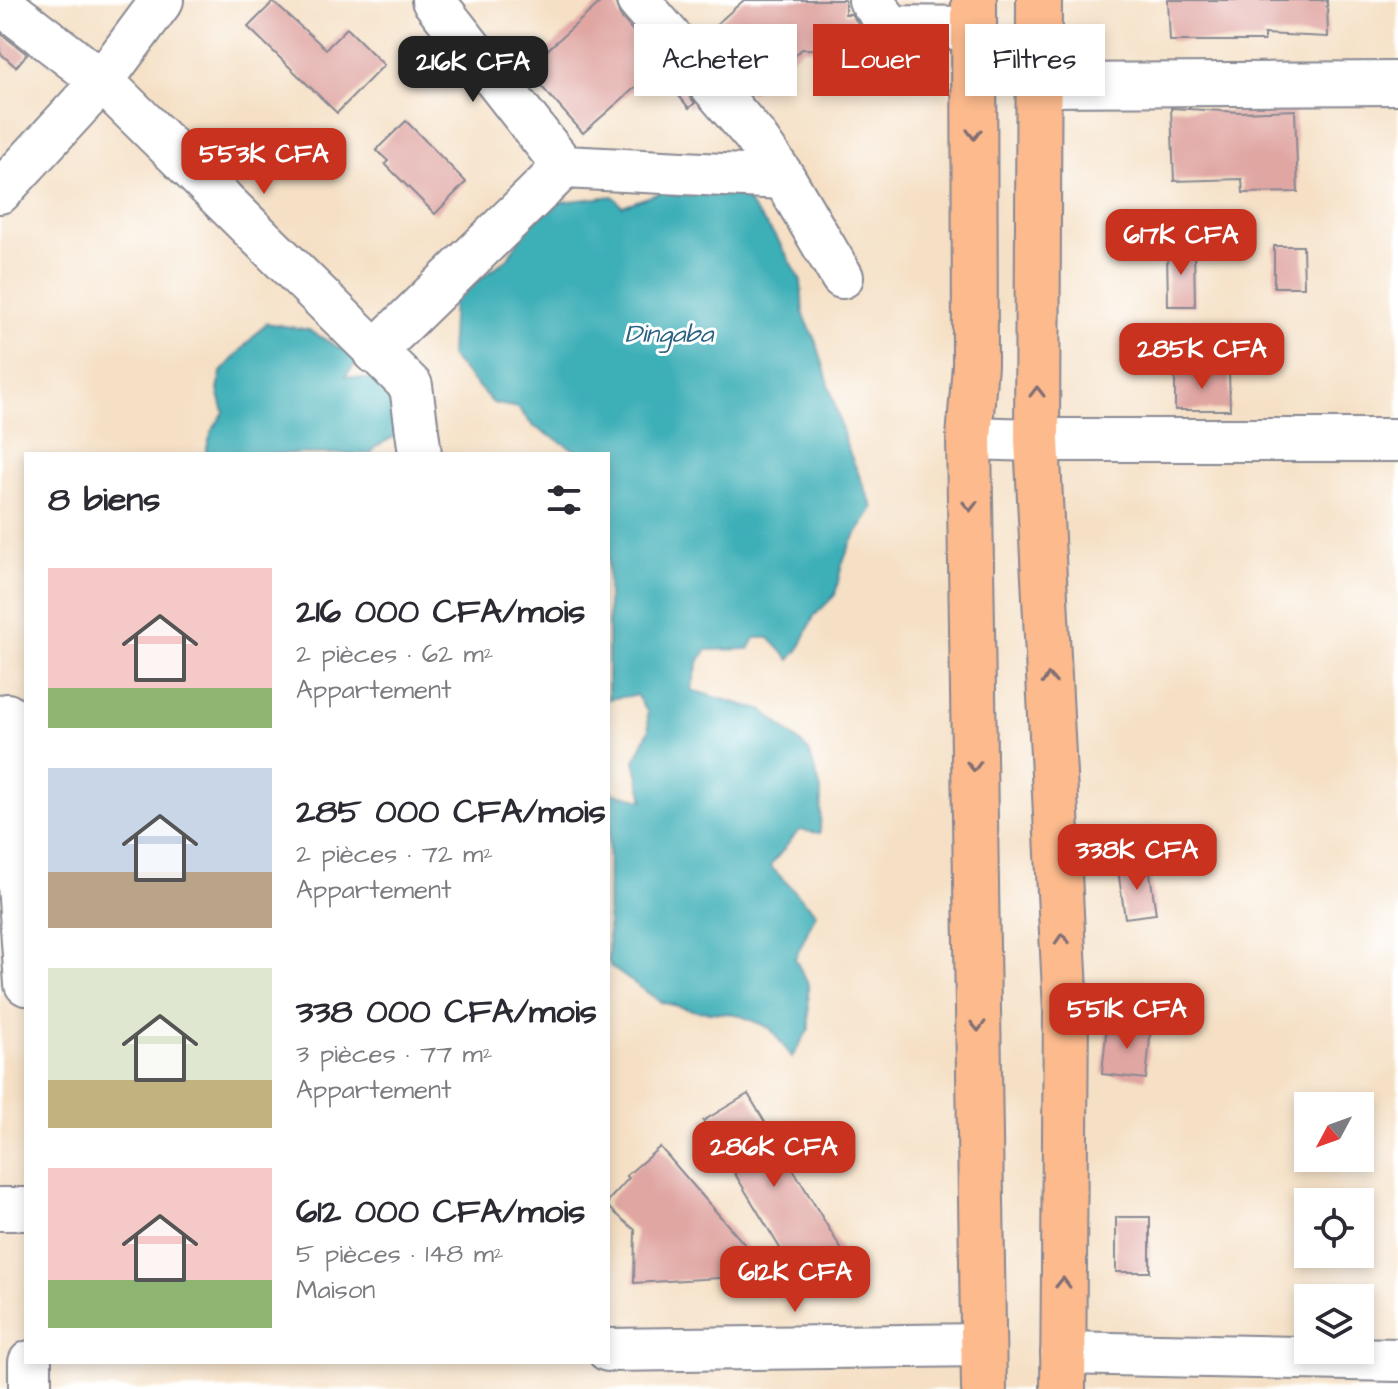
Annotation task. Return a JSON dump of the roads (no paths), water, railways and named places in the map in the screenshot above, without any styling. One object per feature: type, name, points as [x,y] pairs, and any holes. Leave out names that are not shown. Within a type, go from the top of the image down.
[{"type":"highway","points":[[1039,0],[1039,24]]},
{"type":"highway","points":[[974,14],[975,365],[969,438],[984,1389]]},
{"type":"highway","points":[[1038,96],[1037,440],[1066,1011],[1063,1371]]},
{"type":"street","points":[[0,192],[102,81],[162,0]]},
{"type":"street","points":[[433,0],[564,167]]},
{"type":"street","points":[[638,0],[754,135],[784,178],[842,277]]},
{"type":"street","points":[[870,0],[892,27],[974,14]]},
{"type":"street","points":[[0,3],[102,81],[411,386],[420,452]]},
{"type":"street","points":[[1105,85],[1398,83]]},
{"type":"street","points":[[374,352],[564,167],[784,178]]},
{"type":"street","points":[[969,438],[1398,440]]},
{"type":"street","points":[[7,715],[20,775],[24,914]]},
{"type":"street","points":[[0,1209],[24,1209]]},
{"type":"street","points":[[610,1350],[983,1345]]},
{"type":"street","points":[[0,1354],[24,1354]]},
{"type":"street","points":[[1063,1371],[1398,1360]]},
{"type":"street","points":[[30,1364],[30,1389]]},
{"type":"water","name":"Dingaba","points":[[697,183],[736,187],[778,240],[801,281],[803,313],[818,347],[847,447],[873,508],[851,543],[842,564],[835,595],[814,616],[799,649],[790,660],[769,638],[755,638],[749,649],[707,650],[699,660],[691,690],[764,711],[809,751],[821,790],[820,833],[799,830],[770,866],[816,913],[795,959],[808,984],[809,1029],[792,1057],[770,1028],[736,1014],[696,1011],[661,1002],[610,965],[610,792],[644,800],[635,760],[649,730],[647,711],[636,695],[610,699],[610,452],[578,452],[533,426],[518,408],[493,403],[450,356],[453,299],[508,258],[527,226],[561,202],[613,196],[622,206],[665,191],[679,196]]},
{"type":"water","points":[[266,323],[309,330],[359,360],[345,376],[384,382],[399,416],[397,435],[375,447],[372,452],[206,452],[212,431],[224,412],[218,391],[221,372]]}]
